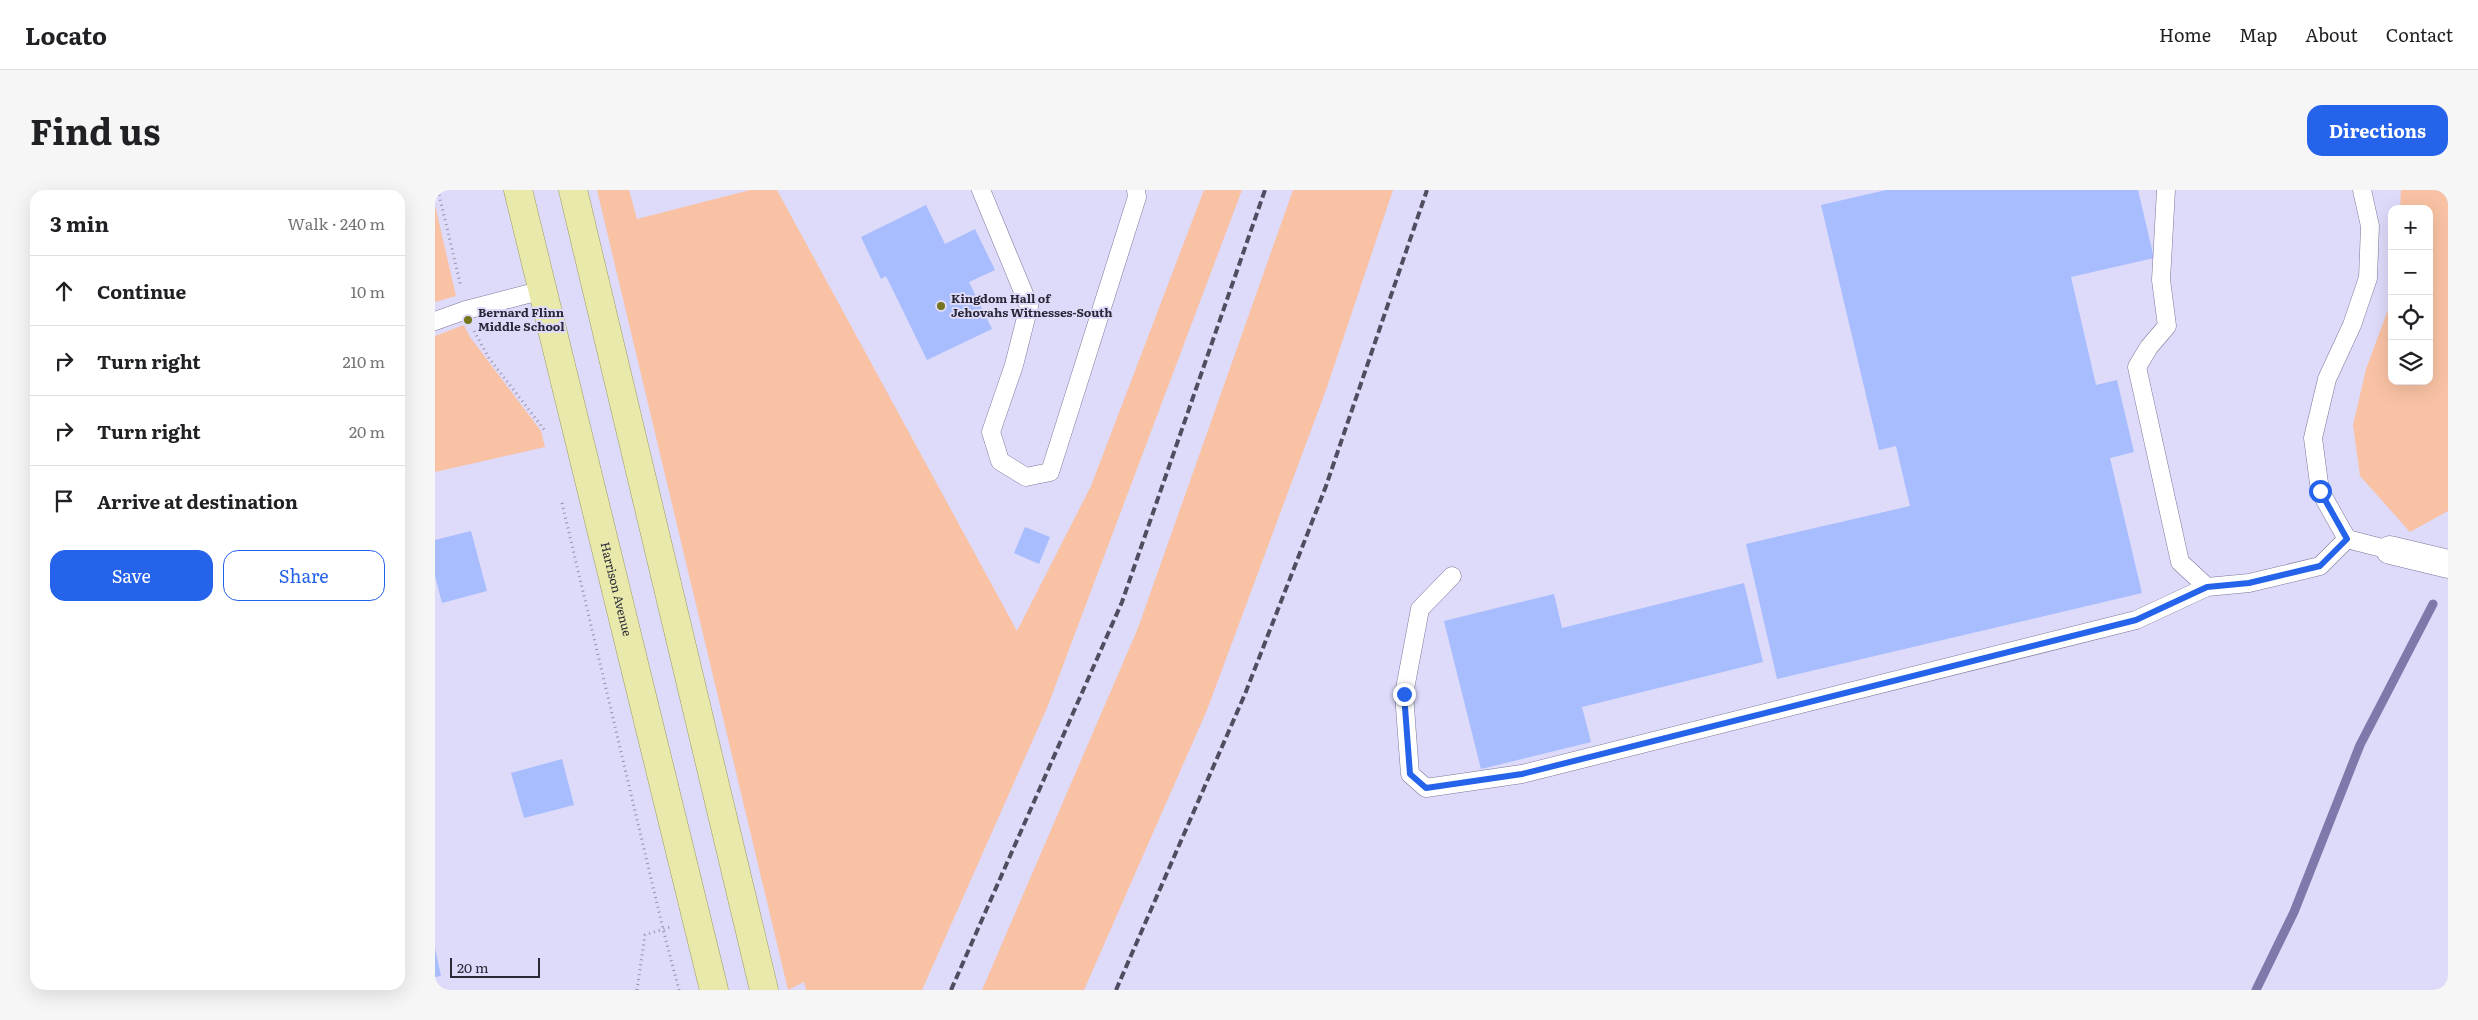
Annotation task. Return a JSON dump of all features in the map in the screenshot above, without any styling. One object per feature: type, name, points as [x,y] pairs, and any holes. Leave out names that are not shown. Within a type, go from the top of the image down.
[{"type":"main road","name":"Harrison Avenue","points":[[518,190],[714,990]]},
{"type":"main road","points":[[573,190],[764,990]]},
{"type":"street","points":[[2390,550],[2448,564]]},
{"type":"lane","points":[[981,190],[1029,306],[1014,365],[991,432],[1000,461],[1026,477],[1050,472],[1137,197],[1136,190]]},
{"type":"lane","points":[[2166,190],[2161,280],[2167,326],[2149,347],[2137,367],[2180,562],[2207,587]]},
{"type":"lane","points":[[2362,190],[2370,226],[2368,278],[2352,325],[2327,379],[2313,438],[2320,491],[2347,539],[2390,550]]},
{"type":"lane","points":[[435,321],[467,310],[543,290]]},
{"type":"lane","points":[[1452,576],[1420,609],[1404,694],[1410,774],[1426,788],[1522,774],[2136,620],[2207,587],[2249,583],[2320,566],[2347,539]]},
{"type":"path","points":[[439,190],[467,310],[475,335],[489,358],[546,433]]},
{"type":"path","points":[[561,497],[679,990]]},
{"type":"path","points":[[637,990],[645,934],[675,925]]},
{"type":"shaded area","points":[[597,190],[629,190],[637,219],[750,190],[777,190],[1017,631],[1091,486],[1204,190],[1242,190],[1047,708],[922,990],[806,990],[804,982],[788,990]]},
{"type":"shaded area","points":[[1293,190],[1393,190],[1326,390],[1207,710],[1084,990],[982,990],[1138,628]]},
{"type":"shaded area","points":[[2401,190],[2448,190],[2448,511],[2410,532],[2360,476],[2353,425],[2366,369],[2388,310],[2388,385],[2433,385],[2433,205],[2400,205]]},
{"type":"shaded area","points":[[435,205],[456,296],[435,302]]},
{"type":"shaded area","points":[[464,325],[470,337],[541,431],[545,447],[435,472],[435,336]]},
{"type":"building","points":[[1886,190],[2138,190],[2154,258],[2071,277],[2096,385],[2117,380],[2134,452],[2110,458],[2142,593],[1777,679],[1746,544],[1910,506],[1896,446],[1879,450],[1821,205]]},
{"type":"building","name":"Kingdom Hall of Jehovahs Witnesses-South","points":[[926,205],[945,244],[975,229],[995,270],[969,282],[992,329],[927,360],[886,276],[881,279],[861,237]]},
{"type":"building","points":[[1025,527],[1050,537],[1039,564],[1014,553]]},
{"type":"building","points":[[471,531],[487,591],[442,603],[435,576],[435,540]]},
{"type":"building","points":[[1744,583],[1763,662],[1582,707],[1591,742],[1481,769],[1444,621],[1554,594],[1562,628]]},
{"type":"building","points":[[562,759],[574,805],[524,818],[511,773]]},
{"type":"building","points":[[435,948],[441,976],[435,977]]},
{"type":"waterway","points":[[2256,990],[2294,912],[2360,745],[2433,604]]},
{"type":"railway","points":[[951,990],[1122,602],[1265,190]]},
{"type":"railway","points":[[1116,990],[1245,694],[1326,486],[1427,190]]},
{"type":"place","name":"Kingdom Hall of Jehovahs Witnesses-South","points":[[941,306]]},
{"type":"place","name":"Bernard Flinn Middle School","points":[[468,320]]},
{"type":"route","points":[[1404,694],[1410,774],[1426,788],[1522,774],[2136,620],[2207,587],[2249,583],[2320,566],[2347,539],[2320,491]]}]
